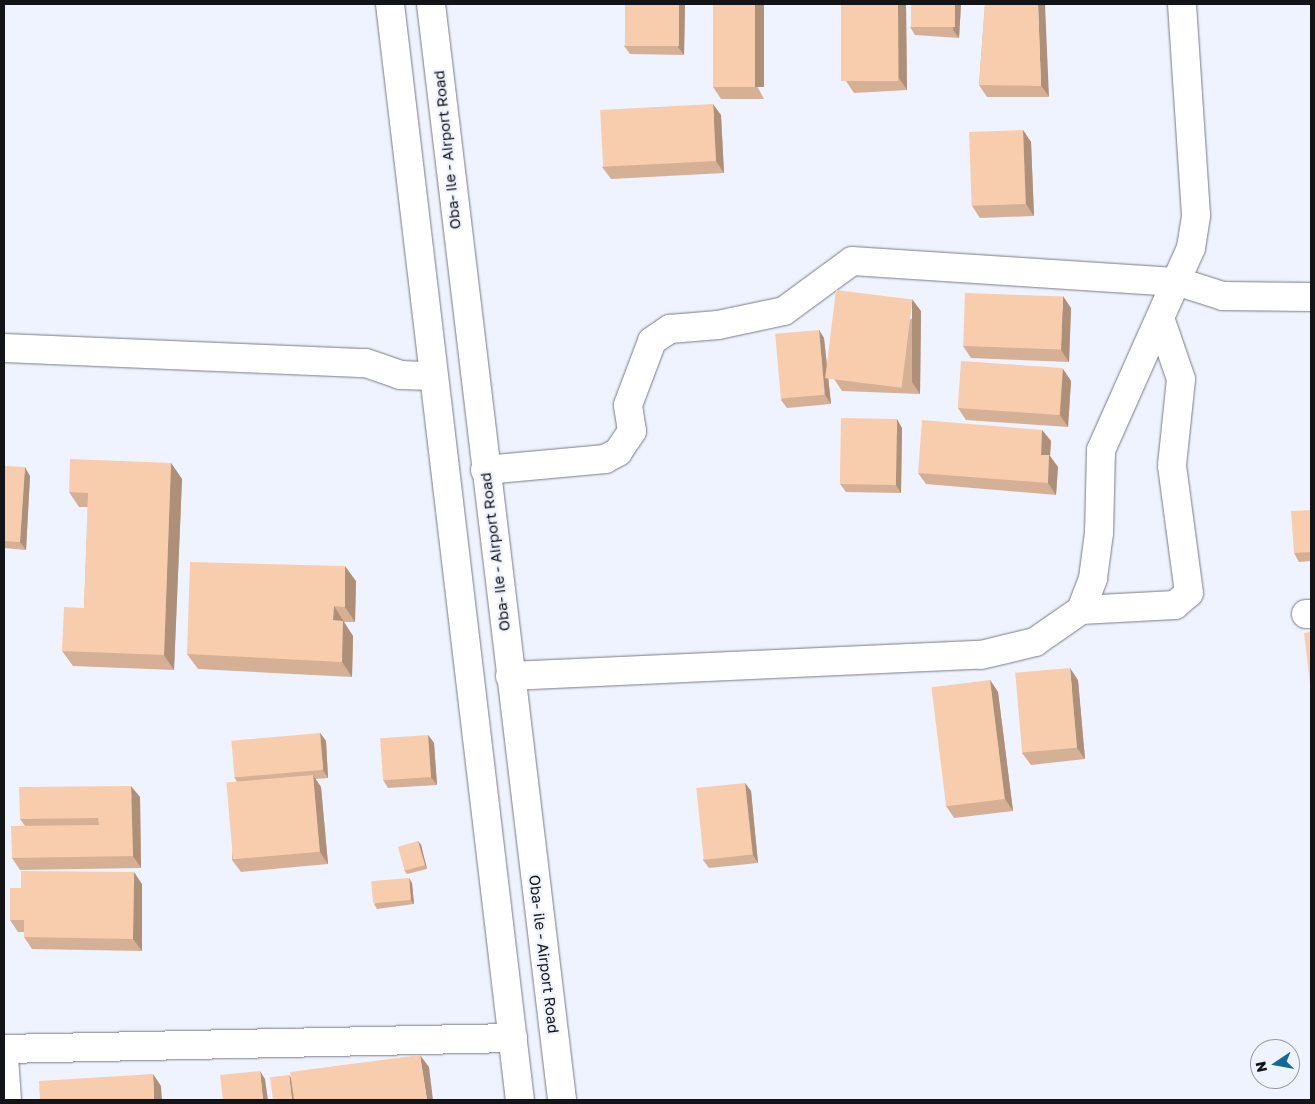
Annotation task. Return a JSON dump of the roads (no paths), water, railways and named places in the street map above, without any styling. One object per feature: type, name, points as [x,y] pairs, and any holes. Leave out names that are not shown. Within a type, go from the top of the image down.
[{"type":"street","points":[[390,4],[432,376],[520,1100]]},
{"type":"street","name":"Oba- ile - Airport Road","points":[[431,4],[485,470],[562,1100]]},
{"type":"street","points":[[1081,610],[1093,578],[1099,533],[1101,450],[1179,282],[1196,215],[1182,4]]},
{"type":"street","points":[[485,470],[605,458],[618,452],[632,431],[628,405],[652,341],[670,329],[718,325],[784,311],[852,261],[1179,282],[1223,296],[1311,297]]},
{"type":"street","points":[[510,676],[981,656],[1035,642],[1081,610],[1175,605],[1189,593],[1172,465],[1181,379],[1161,321]]},
{"type":"street","points":[[4,348],[366,363],[400,375],[432,376]]},
{"type":"street","points":[[4,1049],[513,1038]]},
{"type":"street","points":[[4,1057],[7,1100]]}]
